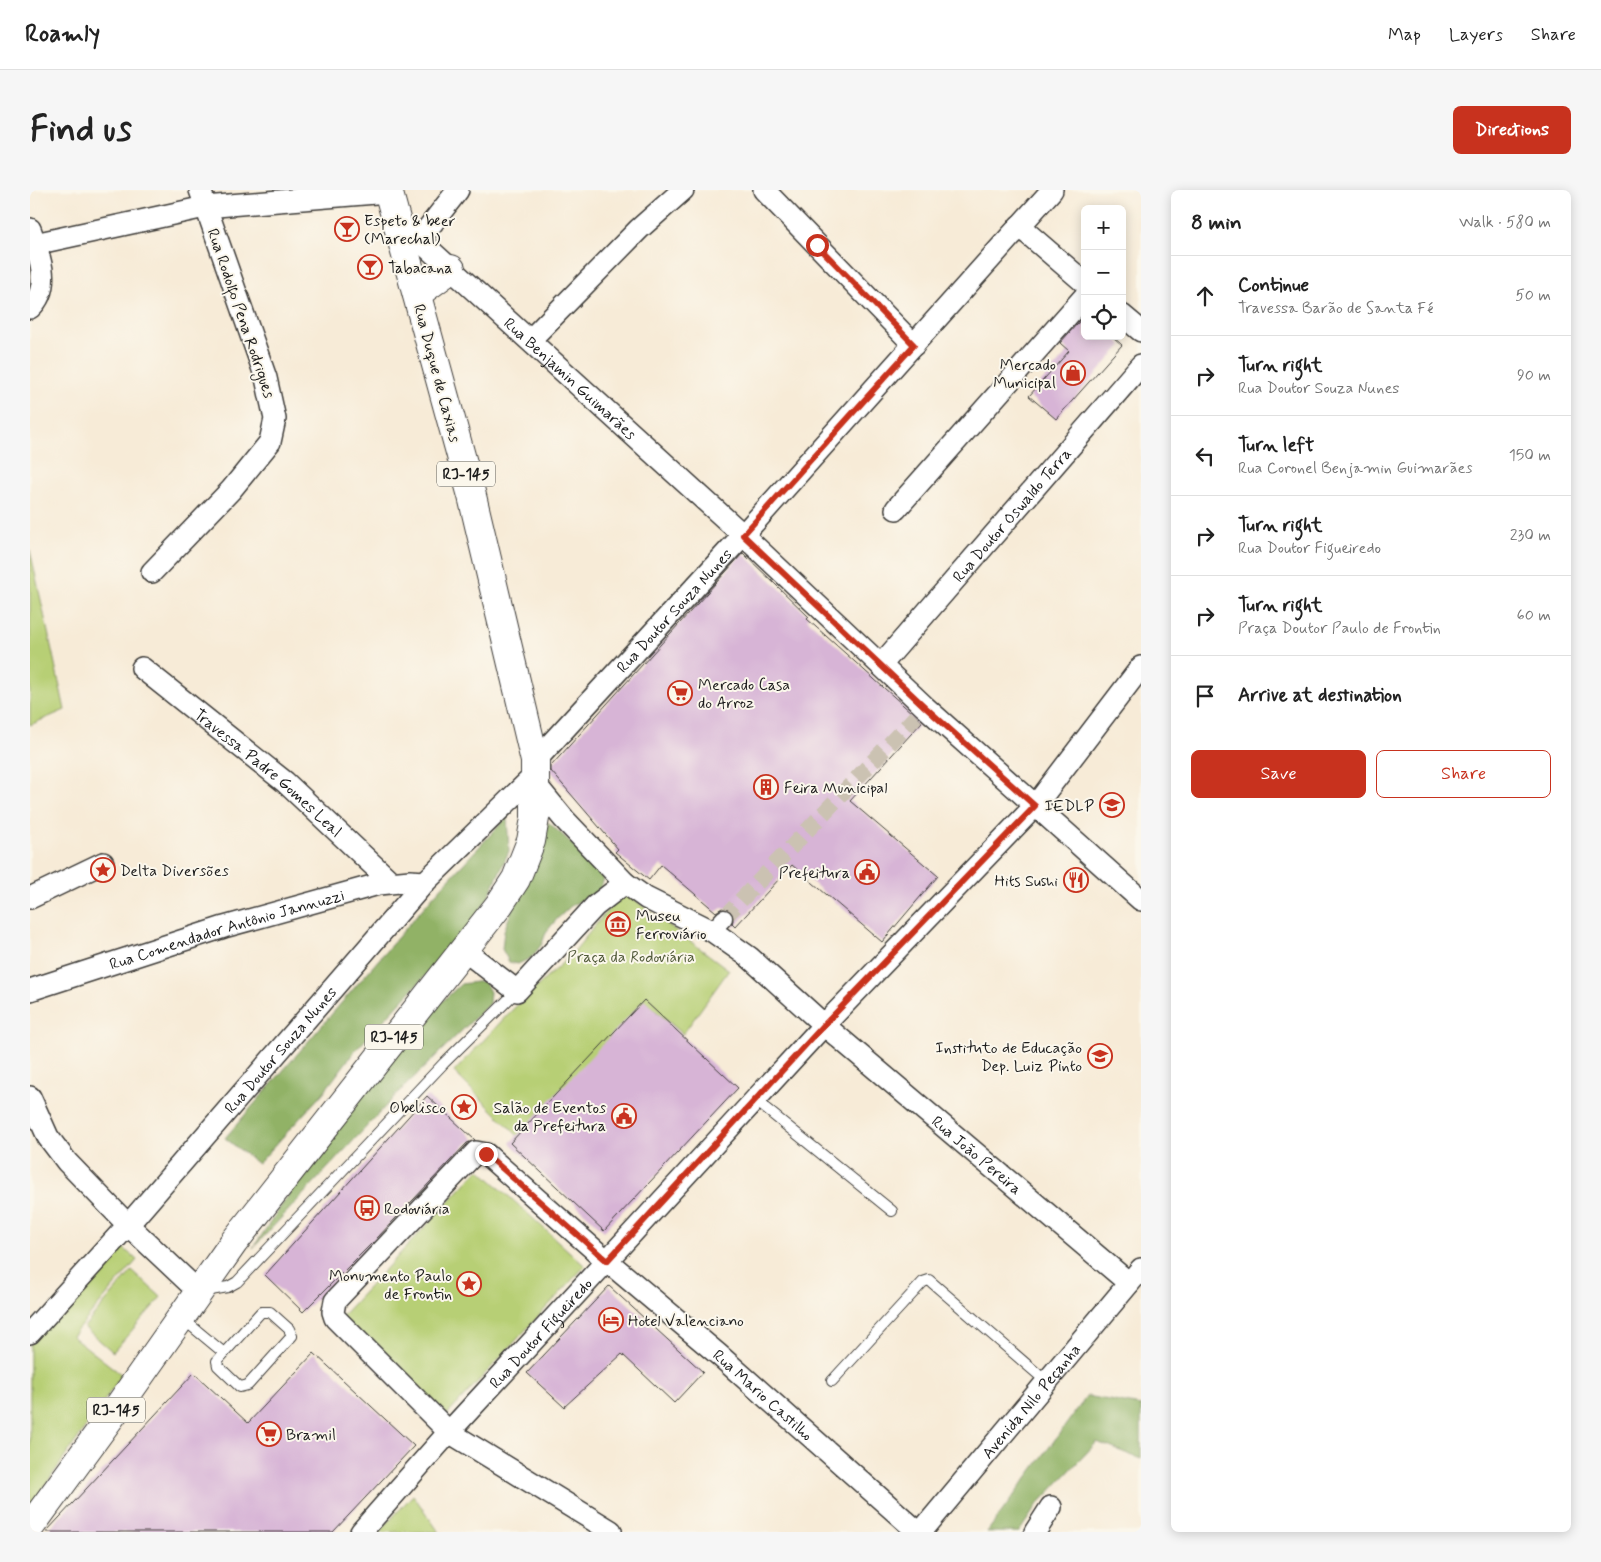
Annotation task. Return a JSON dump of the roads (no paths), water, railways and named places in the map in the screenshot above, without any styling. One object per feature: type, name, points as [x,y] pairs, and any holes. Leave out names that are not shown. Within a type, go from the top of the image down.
[{"type":"main road","name":"Rua Duque de Caxias","points":[[388,191],[472,496],[536,774]]},
{"type":"main road","points":[[417,294],[451,269]]},
{"type":"main road","name":"RJ-145","points":[[30,1527],[182,1318],[240,1234],[422,1002],[465,951],[516,879],[531,841],[535,818],[536,774]]},
{"type":"street","points":[[419,240],[458,190]]},
{"type":"street","points":[[530,340],[639,229],[683,190]]},
{"type":"street","points":[[764,190],[914,345]]},
{"type":"street","name":"Rua Doutor Souza Nunes","points":[[30,1333],[128,1225],[425,882],[536,774],[743,535],[1052,190]]},
{"type":"street","points":[[30,308],[40,297],[43,288],[42,274],[32,239],[203,198],[388,191]]},
{"type":"street","name":"Rua Rodolfo Pena Rodrigues","points":[[152,572],[231,490],[270,442],[273,434],[274,405],[266,378],[203,198]]},
{"type":"street","name":"Rua Benjamin Guimarães","points":[[398,223],[530,340],[743,535],[881,665],[920,711],[1035,806],[1141,900]]},
{"type":"street","points":[[1019,226],[1081,280]]},
{"type":"street","points":[[896,509],[1081,301]]},
{"type":"street","points":[[1126,318],[1141,331]]},
{"type":"street","name":"Rua Doutor Oswaldo Terra","points":[[881,665],[1141,365]]},
{"type":"street","name":"Rua Doutor Figueiredo","points":[[361,1532],[449,1432],[824,1025],[1035,806],[1141,667]]},
{"type":"street","name":"Travessa Padre Gomes Leal","points":[[142,668],[285,782],[391,882]]},
{"type":"street","name":"Rua João Pereira","points":[[536,774],[564,820],[625,883],[646,898],[718,924],[748,957],[824,1025],[1135,1276]]},
{"type":"street","points":[[30,898],[103,863]]},
{"type":"street","name":"Rua Comendador Antônio Jannuzzi","points":[[33,983],[224,927],[391,882],[425,882]]},
{"type":"street","points":[[465,951],[518,990],[596,906],[625,883]]},
{"type":"street","points":[[30,1097],[48,1137],[67,1162],[128,1225],[199,1292]]},
{"type":"street","name":"Rua Mario Castilho","points":[[449,1432],[335,1318],[333,1312],[335,1301],[476,1152],[486,1154],[920,1532]]},
{"type":"street","name":"Avenida Nilo Peçanha","points":[[920,1532],[1135,1276]]},
{"type":"street","points":[[449,1432],[611,1530]]},
{"type":"street","points":[[1035,1532],[1052,1507]]},
{"type":"lane","points":[[199,1292],[228,1287],[237,1282],[444,1063],[518,990]]},
{"type":"lane","points":[[755,1100],[892,1211]]},
{"type":"lane","points":[[832,1381],[923,1282],[929,1280],[1047,1382]]},
{"type":"lane","points":[[261,1312],[270,1312],[292,1333],[291,1340],[248,1385],[243,1387],[240,1387],[217,1364],[216,1361],[224,1353],[261,1312]]},
{"type":"lane","points":[[182,1318],[224,1353]]},
{"type":"tunnel","points":[[724,918],[916,716]]},
{"type":"place","name":"Espeto & beer (Marechal)","points":[[347,229]]},
{"type":"place","name":"Tabacana","points":[[370,267]]},
{"type":"place","name":"Mercado Municipal","points":[[1073,373]]},
{"type":"place","name":"Mercado Casa do Arroz","points":[[680,693]]},
{"type":"place","name":"Feira Municipal","points":[[766,787]]},
{"type":"place","name":"IEDLP","points":[[1112,805]]},
{"type":"place","name":"Delta Diversões","points":[[103,870]]},
{"type":"place","name":"Prefeitura","points":[[867,872]]},
{"type":"place","name":"Hits Sushi","points":[[1076,880]]},
{"type":"place","name":"Museu Ferroviário","points":[[618,924]]},
{"type":"place","name":"Instituto de Educação Dep. Luiz Pinto","points":[[1100,1056]]},
{"type":"place","name":"Obelisco","points":[[464,1107]]},
{"type":"place","name":"Salão de Eventos da Prefeitura","points":[[624,1116]]},
{"type":"place","name":"Rodoviária","points":[[367,1208]]},
{"type":"place","name":"Monumento Paulo de Frontin","points":[[469,1284]]},
{"type":"place","name":"Hotel Valenciano","points":[[611,1320]]},
{"type":"place","name":"Bramil","points":[[269,1434]]},
{"type":"park label","name":"Praça da Rodoviária","points":[[631,956]]}]
